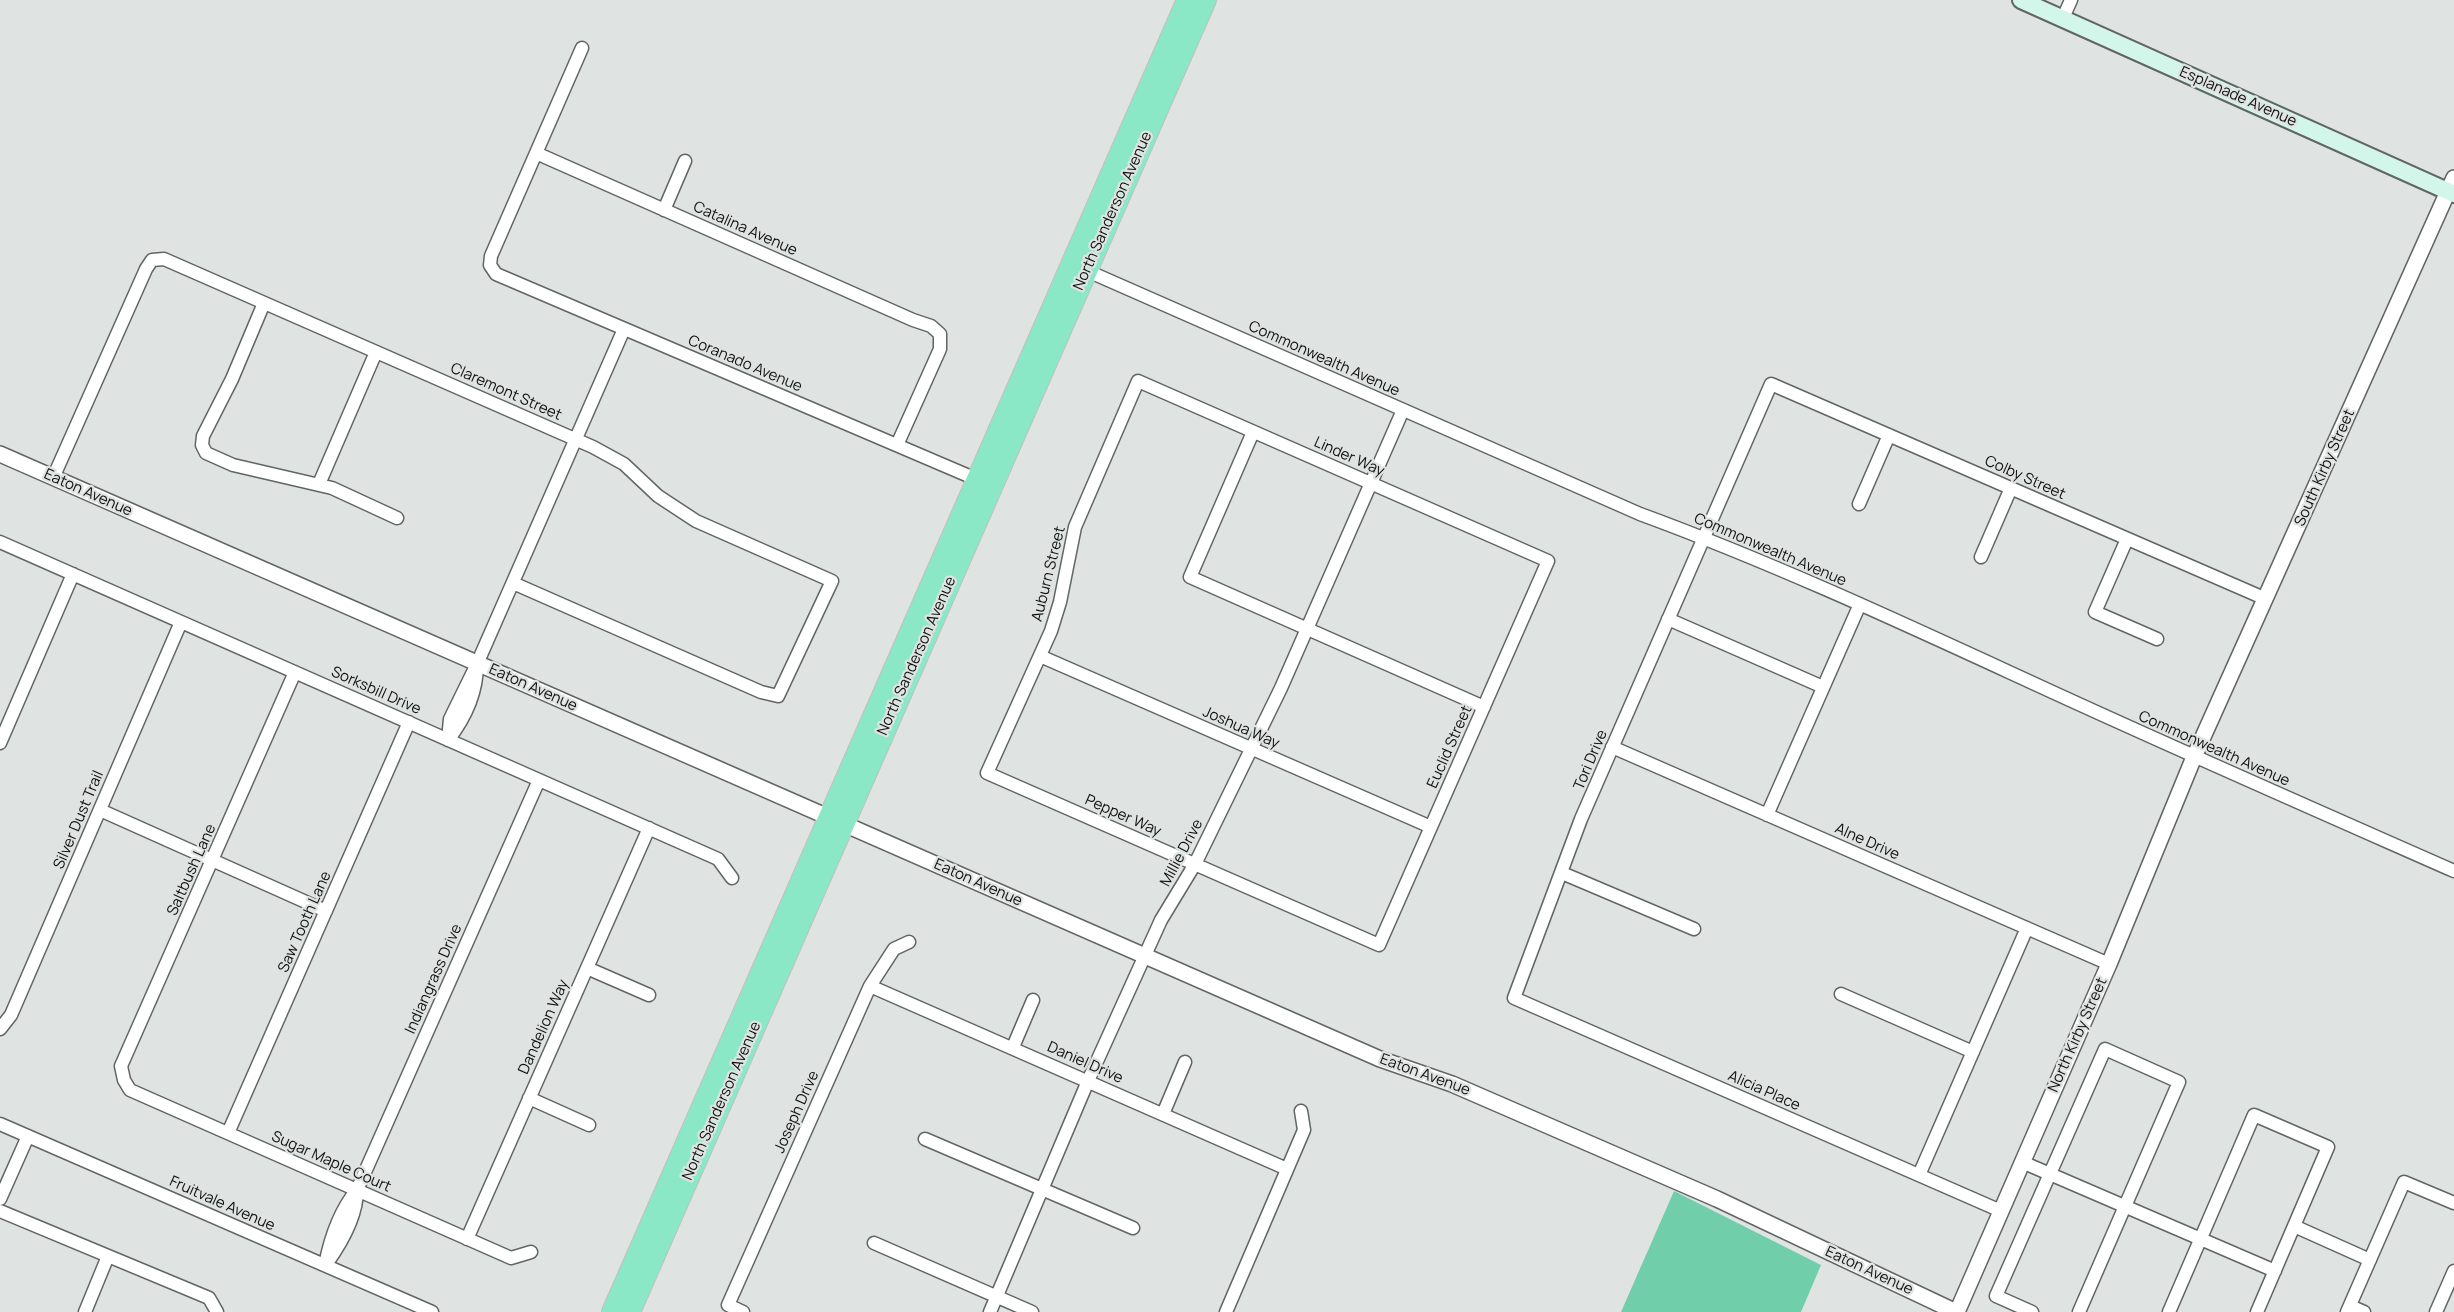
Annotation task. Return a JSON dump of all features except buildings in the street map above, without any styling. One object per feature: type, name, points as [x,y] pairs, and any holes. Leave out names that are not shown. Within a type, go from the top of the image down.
[{"type":"highway","name":"North Sanderson Avenue","points":[[1079,267],[1187,0]]},
{"type":"highway","name":"North Sanderson Avenue","points":[[612,1312],[835,821],[1079,267],[1206,0]]},
{"type":"highway","name":"North Sanderson Avenue","points":[[630,1312],[835,821]]},
{"type":"main road","name":"Esplanade Avenue","points":[[2021,0],[2452,188]]},
{"type":"street","points":[[2063,18],[2071,0]]},
{"type":"street","points":[[536,153],[582,48]]},
{"type":"street","name":"Catalina Avenue","points":[[536,153],[931,326],[940,334],[940,349],[897,445]]},
{"type":"street","name":"Coranado Avenue","points":[[536,153],[491,256],[490,265],[496,274],[984,483]]},
{"type":"street","points":[[663,210],[685,160]]},
{"type":"street","name":"South Kirby Street","points":[[2194,757],[2452,188]]},
{"type":"street","name":"Claremont Street","points":[[53,478],[152,260],[164,259],[576,439],[624,464],[658,496],[696,521],[832,581],[778,696],[761,692],[513,583]]},
{"type":"street","name":"Commonwealth Avenue","points":[[1079,267],[1640,514],[1704,537],[1860,604],[2194,757],[2454,871]]},
{"type":"street","points":[[264,303],[232,379],[203,435],[202,445],[206,453],[233,465],[332,488],[397,518]]},
{"type":"street","points":[[448,740],[450,719],[477,664],[624,329]]},
{"type":"street","points":[[319,484],[376,352]]},
{"type":"street","name":"Linder Way","points":[[1138,381],[1548,561]]},
{"type":"street","name":"Auburn Street","points":[[987,773],[1059,609],[1075,527],[1138,381]]},
{"type":"street","name":"Colby Street","points":[[1771,384],[2266,599]]},
{"type":"street","name":"Tori Drive","points":[[1514,998],[1612,747],[1771,384]]},
{"type":"street","name":"Millie Drive","points":[[990,1312],[1088,1080],[1144,956],[1161,920],[1195,864],[1251,748],[1307,629],[1403,410]]},
{"type":"street","points":[[1253,432],[1190,578],[1484,707]]},
{"type":"street","points":[[1859,504],[1889,435]]},
{"type":"street","name":"Eaton Avenue","points":[[0,454],[1380,1059],[1452,1084],[1695,1190],[1956,1312]]},
{"type":"street","points":[[1981,557],[2011,488]]},
{"type":"street","points":[[2127,539],[2095,612],[2157,639]]},
{"type":"street","name":"Sorksbill Drive","points":[[0,542],[718,859],[732,878]]},
{"type":"street","name":"Euclid Street","points":[[1379,945],[1548,561]]},
{"type":"street","points":[[0,742],[74,574]]},
{"type":"street","points":[[1767,815],[1860,604]]},
{"type":"street","points":[[1668,619],[1823,687]]},
{"type":"street","name":"Silver Dust Trail","points":[[1,1029],[11,1015],[181,622]]},
{"type":"street","name":"Joshua Way","points":[[1040,656],[1431,827]]},
{"type":"street","name":"Saltbush Lane","points":[[124,1080],[121,1066],[295,672]]},
{"type":"street","name":"Saw Tooth Lane","points":[[228,1133],[409,722]]},
{"type":"street","name":"Alne Drive","points":[[1612,747],[2109,964]]},
{"type":"street","name":"North Kirby Street","points":[[1956,1312],[2109,964],[2194,757]]},
{"type":"street","name":"Pepper Way","points":[[987,773],[1379,945]]},
{"type":"street","name":"Indiangrass Drive","points":[[325,1265],[329,1245],[349,1199],[357,1190],[539,780]]},
{"type":"street","points":[[100,810],[326,911]]},
{"type":"street","name":"Dandelion Way","points":[[467,1239],[649,828]]},
{"type":"street","points":[[1562,873],[1694,930]]},
{"type":"street","points":[[1919,1175],[2027,928]]},
{"type":"street","name":"Joseph Drive","points":[[743,1312],[728,1305],[870,986],[894,950],[909,942]]},
{"type":"street","points":[[587,968],[649,995]]},
{"type":"street","name":"Daniel Drive","points":[[870,986],[1287,1169]]},
{"type":"street","points":[[1841,994],[1973,1052]]},
{"type":"street","name":"Alicia Place","points":[[1514,998],[2001,1211]]},
{"type":"street","points":[[1013,1047],[1033,1000]]},
{"type":"street","points":[[2032,1312],[1996,1296],[2105,1049],[2179,1082],[2079,1312]]},
{"type":"street","points":[[1163,1114],[1185,1062]]},
{"type":"street","name":"Sugar Maple Court","points":[[124,1080],[130,1090],[511,1258],[531,1252]]},
{"type":"street","points":[[530,1098],[589,1125]]},
{"type":"street","points":[[1226,1312],[1304,1130],[1301,1111]]},
{"type":"street","points":[[2169,1312],[2254,1115],[2328,1147],[2257,1312]]},
{"type":"street","name":"Fruitvale Avenue","points":[[0,1124],[432,1312]]},
{"type":"street","points":[[0,1199],[27,1136]]},
{"type":"street","points":[[925,1139],[1133,1228]]},
{"type":"street","points":[[2022,1162],[2275,1271]]},
{"type":"street","points":[[2364,1312],[2349,1309],[2404,1182],[2454,1203]]},
{"type":"street","points":[[0,1211],[208,1298],[216,1309]]},
{"type":"street","points":[[2294,1226],[2370,1260]]},
{"type":"street","points":[[874,1243],[1032,1312]]},
{"type":"street","points":[[84,1312],[108,1256]]},
{"type":"street","points":[[2436,1312],[2454,1271]]},
{"type":"green space","points":[[1674,1191],[1821,1265],[1801,1312],[1621,1312]]}]
